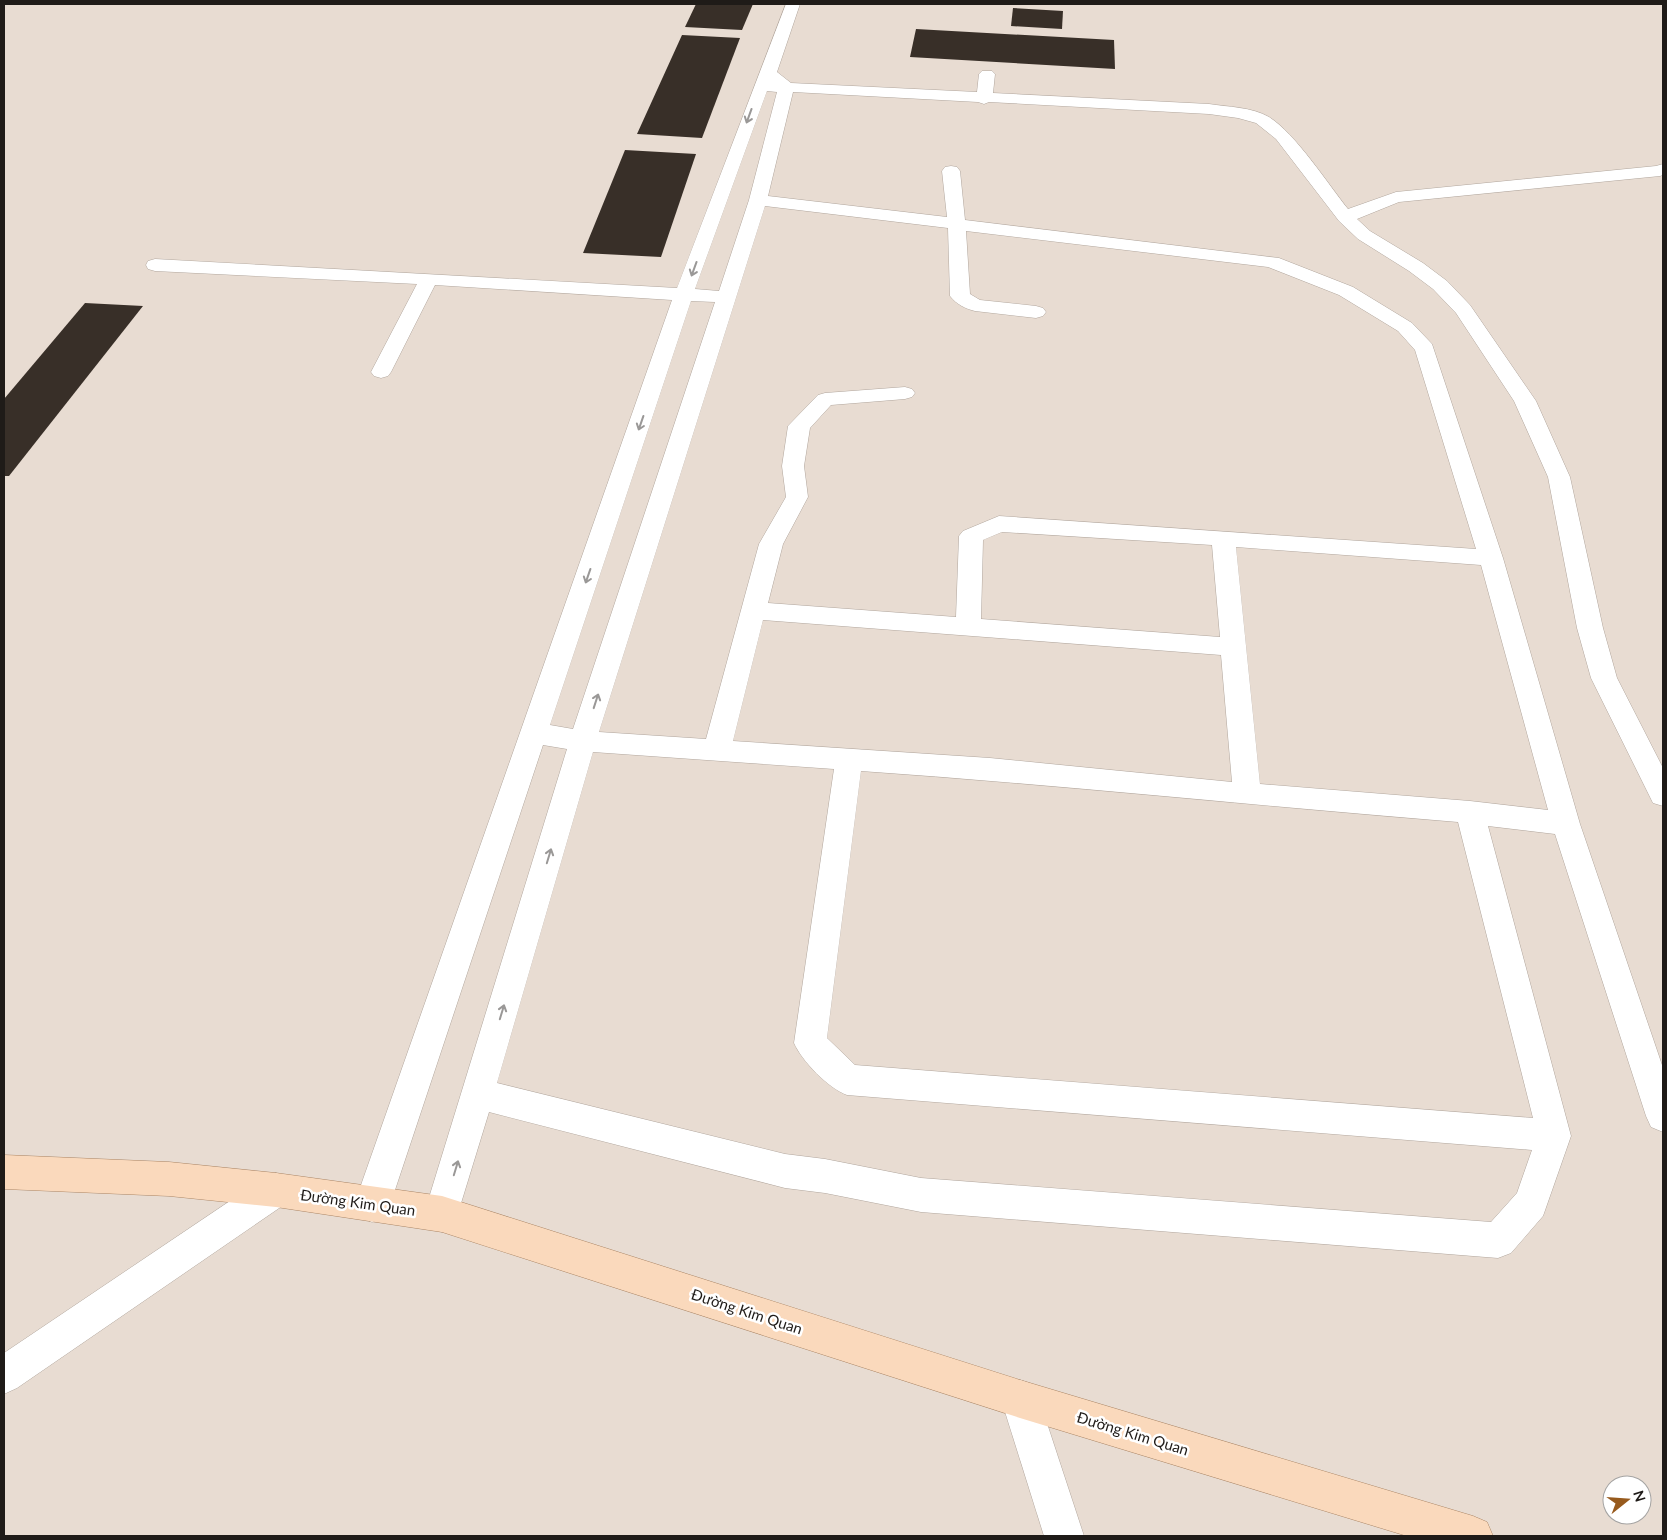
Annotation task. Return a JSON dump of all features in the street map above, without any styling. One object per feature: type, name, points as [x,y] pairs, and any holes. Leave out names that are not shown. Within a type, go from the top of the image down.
[{"type":"main road","name":"Đường Kim Quan","points":[[4,1172],[169,1179],[276,1190],[442,1214],[1020,1399],[1473,1536]]},
{"type":"street","points":[[372,1205],[684,294],[772,82],[794,4]]},
{"type":"street","points":[[984,99],[987,74]]},
{"type":"street","points":[[772,82],[984,99],[1209,109],[1247,115],[1262,120],[1282,136],[1345,217],[1364,236],[1416,267],[1440,284],[1463,309],[1525,401],[1559,477],[1590,628],[1604,678],[1663,795]]},
{"type":"street","points":[[442,1214],[583,741],[758,200],[772,82]]},
{"type":"street","points":[[1345,217],[1396,197],[1650,172],[1663,169]]},
{"type":"street","points":[[951,171],[957,225],[960,296],[975,305],[1036,312]]},
{"type":"street","points":[[758,200],[1272,262],[1346,291],[1405,327],[1425,348],[1490,558],[1566,824],[1663,1116]]},
{"type":"street","points":[[155,265],[428,278],[726,296]]},
{"type":"street","points":[[381,372],[428,278]]},
{"type":"street","points":[[717,750],[771,544],[797,497],[793,466],[799,426],[825,399],[905,393]]},
{"type":"street","points":[[968,627],[971,536],[999,524],[1224,538],[1490,558]]},
{"type":"street","points":[[1224,538],[1247,794]]},
{"type":"street","points":[[754,611],[1234,647]]},
{"type":"street","points":[[535,733],[583,741],[990,769],[1247,794],[1470,812],[1566,824]]},
{"type":"street","points":[[849,759],[810,1043],[847,1080],[1554,1136]]},
{"type":"street","points":[[478,1094],[785,1171],[825,1176],[922,1195],[1498,1240],[1531,1204],[1554,1136],[1470,812]]},
{"type":"street","points":[[4,1375],[276,1190]]},
{"type":"street","points":[[1020,1399],[1064,1536]]},
{"type":"building","points":[[696,4],[753,4],[742,30],[685,27]]},
{"type":"building","points":[[1013,8],[1063,11],[1062,29],[1011,26]]},
{"type":"building","points":[[916,29],[1114,40],[1115,69],[910,57]]},
{"type":"building","points":[[682,35],[740,38],[702,138],[637,134]]},
{"type":"building","points":[[625,150],[696,154],[661,257],[583,253]]},
{"type":"building","points":[[85,303],[143,306],[9,476],[4,476],[4,399]]}]
